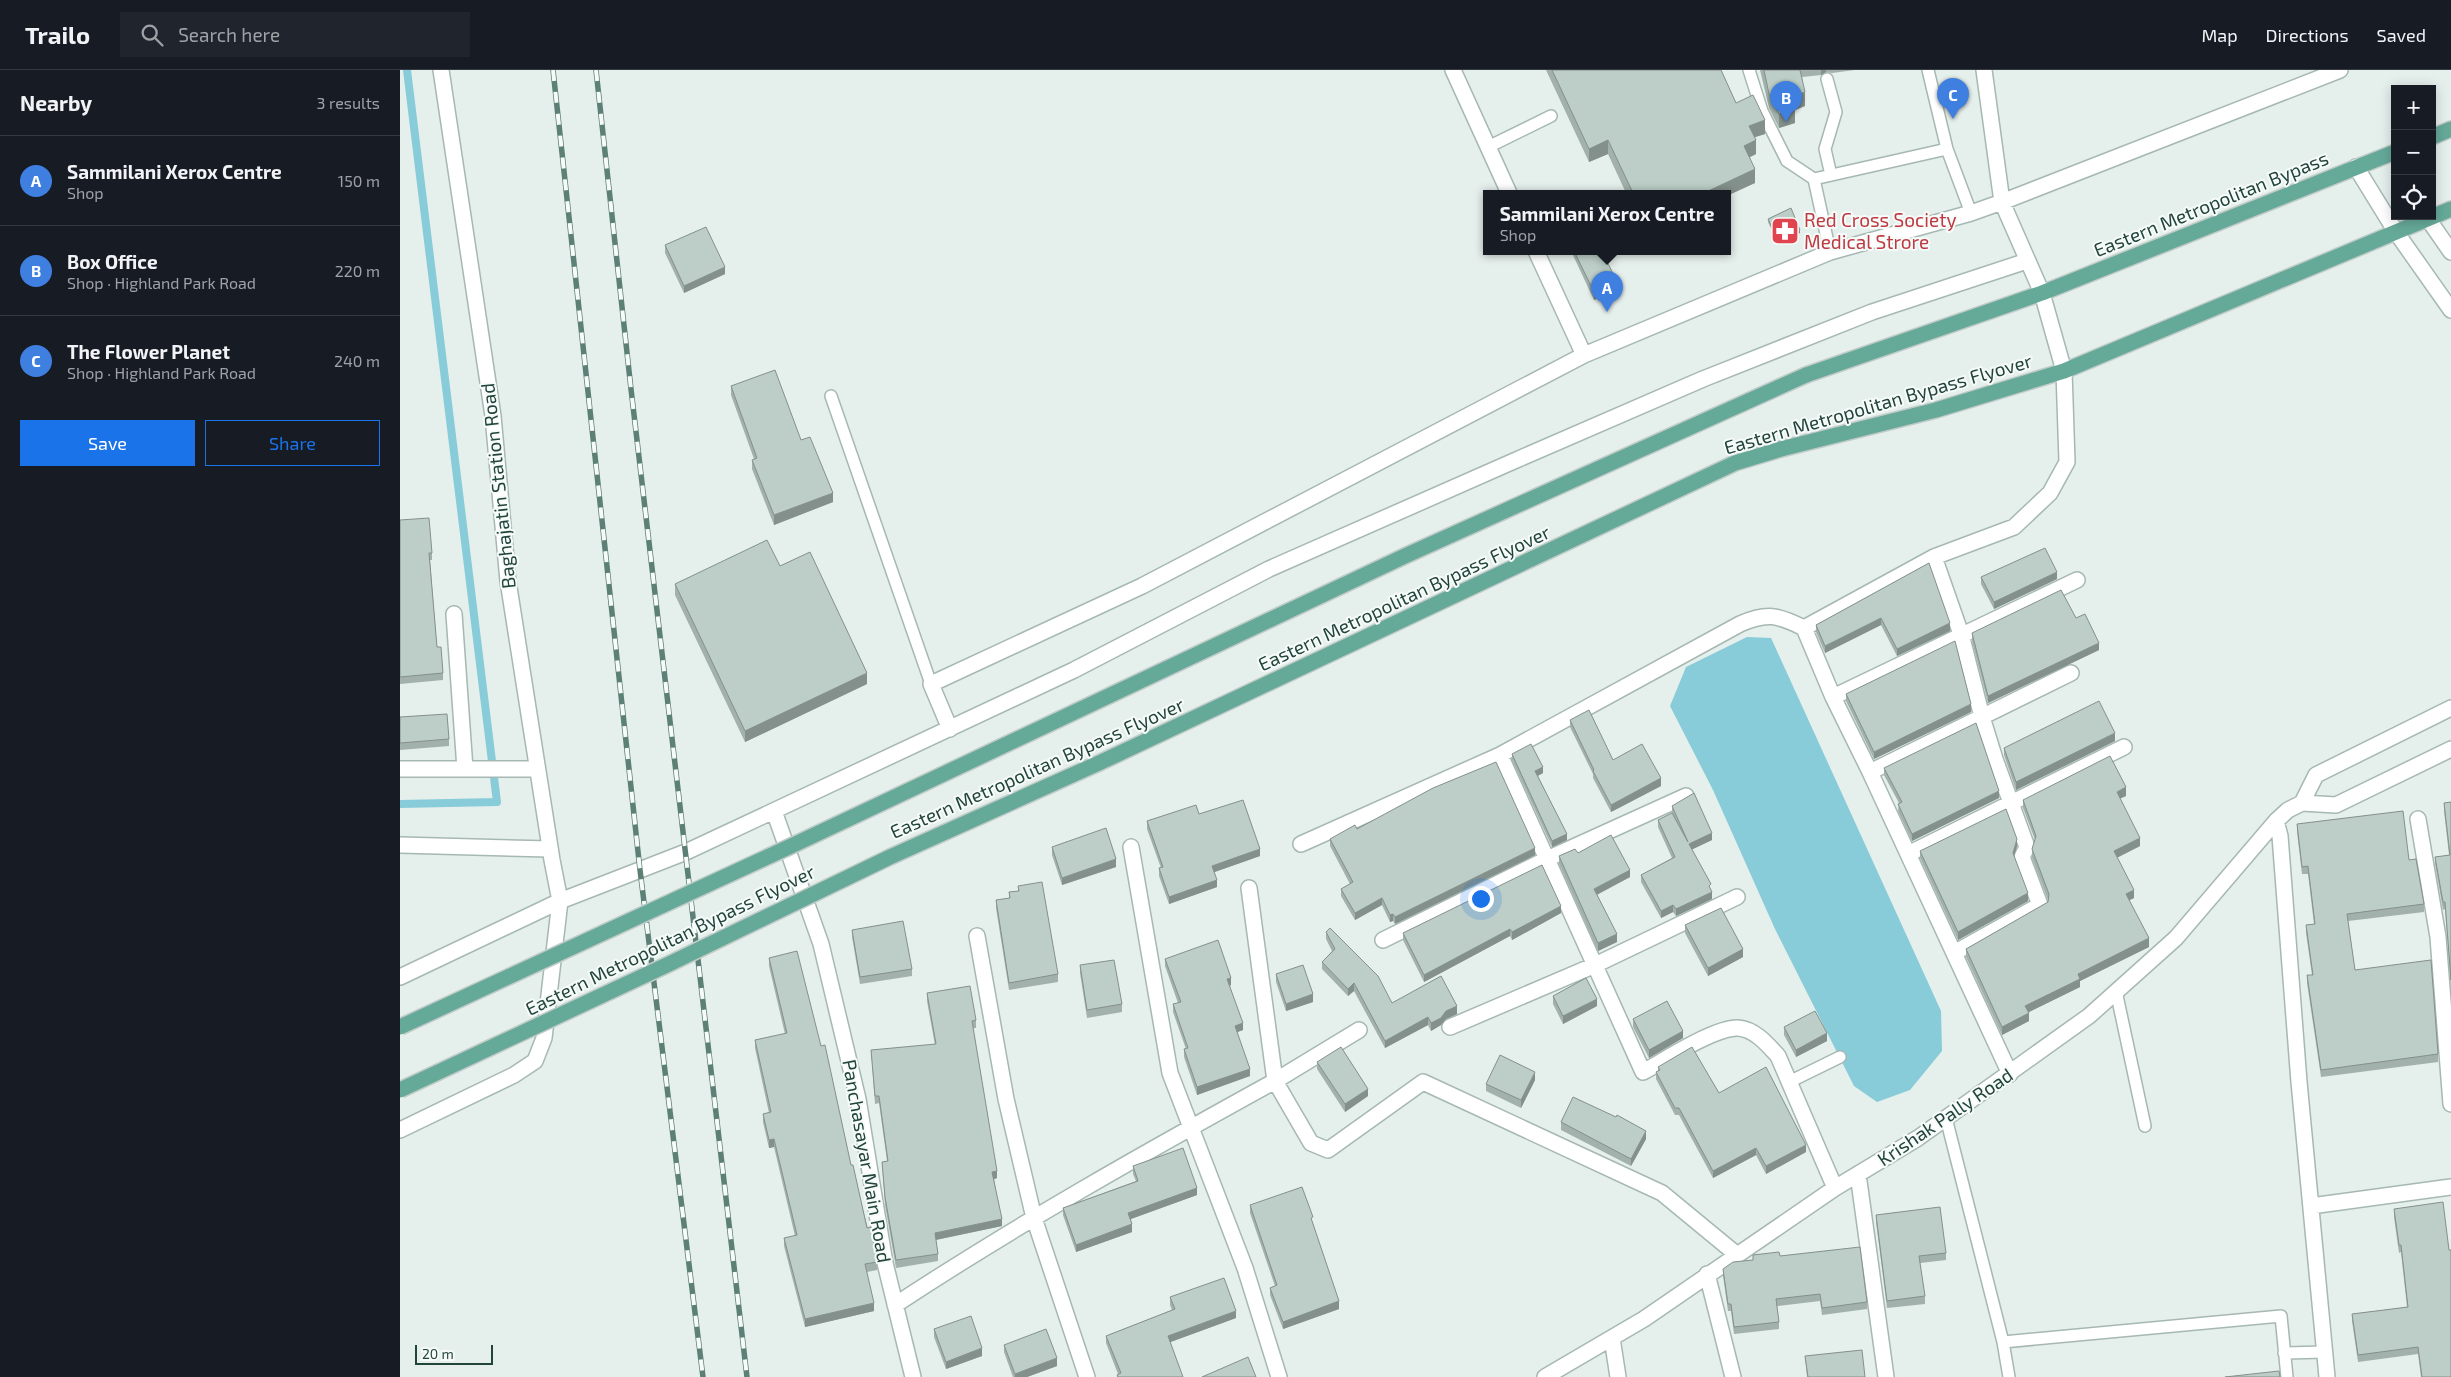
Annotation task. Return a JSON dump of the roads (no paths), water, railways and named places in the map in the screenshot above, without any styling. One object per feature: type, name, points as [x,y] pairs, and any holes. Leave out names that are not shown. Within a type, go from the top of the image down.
[{"type":"main road","points":[[2436,135],[2451,129]]},
{"type":"main road","name":"Eastern Metropolitan Bypass","points":[[2042,293],[2356,167],[2391,155]]},
{"type":"main road","name":"Eastern Metropolitan Bypass Flyover","points":[[2436,215],[2451,209]]},
{"type":"main road","name":"Eastern Metropolitan Bypass Flyover","points":[[400,1090],[669,964],[890,857],[1099,763],[1735,463],[1780,449],[1936,410],[2064,371],[2423,220]]},
{"type":"main road","name":"Eastern Metropolitan Bypass Flyover","points":[[400,1027],[790,847],[1407,555],[1806,375],[2042,293]]},
{"type":"street","name":"Baghajatin Station Road","points":[[400,1130],[514,1075],[535,1061],[544,1038],[560,902],[508,581],[492,416],[441,70]]},
{"type":"street","points":[[1453,70],[1509,190]]},
{"type":"street","points":[[1804,628],[1934,556],[2014,527],[2050,493],[2067,462],[2064,371],[2042,293],[2002,202],[1984,70]]},
{"type":"street","points":[[950,729],[931,684],[1142,586],[1584,355],[1830,252],[1971,213],[2002,202],[2340,70]]},
{"type":"street","points":[[2356,167],[2396,232],[2451,310]]},
{"type":"street","points":[[2428,220],[2451,252]]},
{"type":"street","points":[[1538,255],[1584,355]]},
{"type":"street","points":[[400,977],[560,902],[686,852],[1074,670],[1269,570],[1540,449],[1702,379],[1872,312],[2027,261]]},
{"type":"street","points":[[1934,556],[1961,634],[1982,717],[2026,846],[2022,857],[2040,905],[1954,953]]},
{"type":"street","points":[[1833,697],[1961,634],[2078,580]]},
{"type":"street","points":[[454,614],[465,769]]},
{"type":"street","points":[[1301,844],[1500,755],[1740,624],[1759,616],[1784,618],[1804,628],[1833,697],[1870,772],[2010,1074]]},
{"type":"street","points":[[1870,772],[2072,673]]},
{"type":"street","points":[[2451,708],[2316,775],[2302,803],[2336,806],[2451,749]]},
{"type":"street","points":[[1908,854],[2124,747]]},
{"type":"street","points":[[1500,755],[1643,1072],[1715,1033],[1738,1028],[1751,1032],[1764,1040],[1778,1056],[1835,1188]]},
{"type":"street","points":[[400,769],[537,769]]},
{"type":"street","points":[[1383,940],[1547,859],[1686,796]]},
{"type":"street","name":"Krishak Pally Road","points":[[1545,1377],[1644,1318],[1835,1188],[1946,1118],[2089,1016],[2176,938],[2276,821],[2288,810],[2302,803]]},
{"type":"street","name":"Panchasayar Main Road","points":[[774,811],[821,944],[858,1099],[886,1263],[913,1377]]},
{"type":"street","points":[[2418,819],[2438,937],[2451,1104]]},
{"type":"street","points":[[2276,821],[2280,836],[2299,1082],[2327,1377]]},
{"type":"street","points":[[400,845],[550,849]]},
{"type":"street","points":[[1131,846],[1170,1073],[1246,1268],[1279,1377]]},
{"type":"street","points":[[1249,888],[1275,1081],[1311,1143],[1328,1150],[1423,1082],[1662,1193],[1736,1254]]},
{"type":"street","points":[[1450,1027],[1595,964],[1737,897]]},
{"type":"street","points":[[977,936],[1006,1099],[1034,1218],[1087,1377]]},
{"type":"street","points":[[895,1304],[974,1253],[1191,1127],[1275,1081],[1359,1030]]},
{"type":"street","points":[[1858,1174],[1886,1377]]},
{"type":"street","points":[[2311,1206],[2451,1187]]},
{"type":"street","points":[[1707,1274],[1733,1377]]},
{"type":"street","points":[[1612,1338],[1618,1377]]},
{"type":"lane","points":[[1749,70],[1762,111],[1787,161],[1814,179],[1830,252]]},
{"type":"lane","points":[[1928,70],[1947,149],[1971,213]]},
{"type":"lane","points":[[1827,79],[1836,112],[1825,149],[1832,175]]},
{"type":"lane","points":[[1488,147],[1551,116]]},
{"type":"lane","points":[[1814,179],[1947,149]]},
{"type":"lane","points":[[831,396],[931,684]]},
{"type":"lane","points":[[2116,991],[2145,1126]]},
{"type":"lane","points":[[1789,1082],[1840,1057]]},
{"type":"lane","points":[[1946,1118],[2003,1342],[2009,1377]]},
{"type":"lane","points":[[2003,1342],[2281,1316],[2287,1377]]},
{"type":"lane","points":[[2284,1353],[2324,1352]]},
{"type":"water","points":[[1747,637],[1771,638],[1941,1011],[1942,1051],[1910,1090],[1877,1102],[1854,1086],[1775,929],[1713,790],[1670,706],[1686,667]]},
{"type":"waterway","points":[[400,804],[497,802],[407,70]]},
{"type":"railway","points":[[553,70],[640,870],[703,1377]]},
{"type":"railway","points":[[596,70],[631,389],[747,1377]]},
{"type":"place","name":"The Flower Planet","points":[[1953,119]]},
{"type":"place","name":"Box Office","points":[[1786,122]]},
{"type":"place","name":"Red Cross Society Medical Strore","points":[[1785,231]]},
{"type":"place","name":"Sammilani Xerox Centre","points":[[1607,312]]}]
